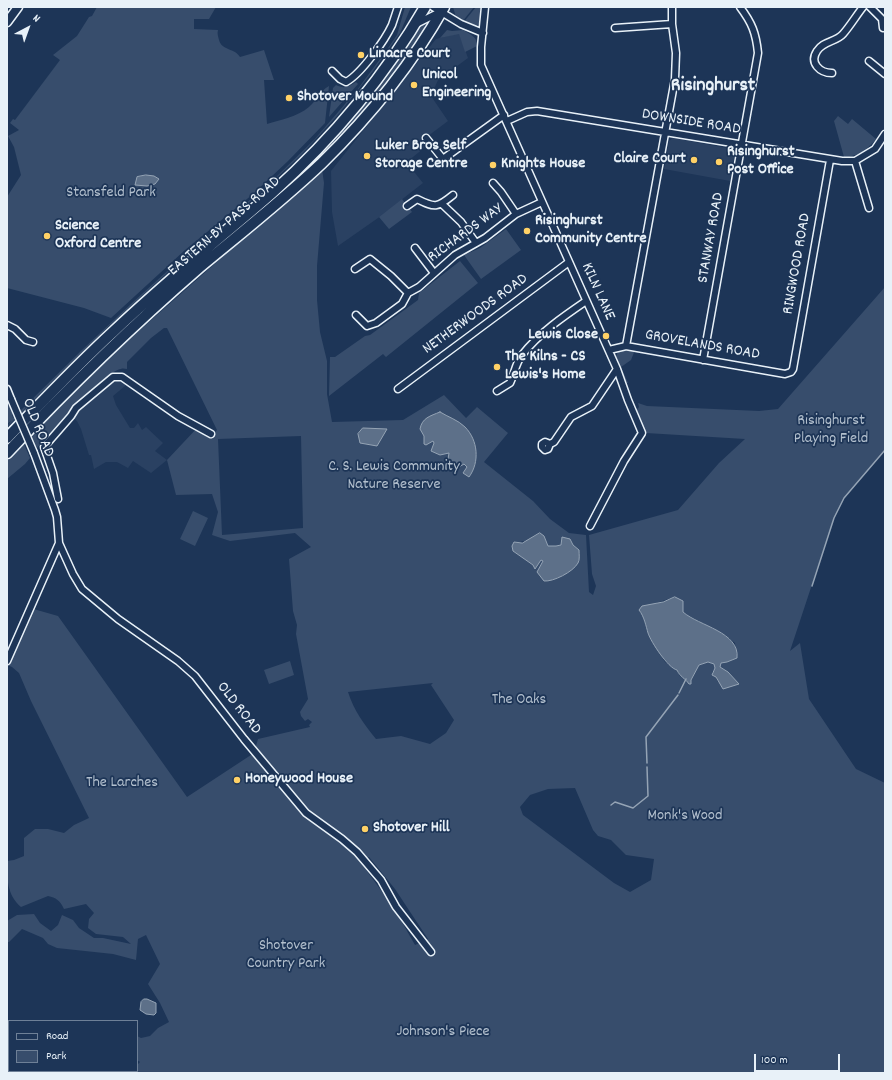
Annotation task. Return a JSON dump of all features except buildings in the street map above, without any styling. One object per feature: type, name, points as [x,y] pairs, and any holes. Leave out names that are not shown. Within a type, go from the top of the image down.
[{"type":"highway","name":"EASTERN BY-PASS ROAD","points":[[7,438],[114,331],[193,260],[272,193],[298,168],[330,135],[364,95],[386,67],[425,7]]},
{"type":"highway","name":"EASTERN BY-PASS ROAD","points":[[7,453],[36,422],[122,338],[199,268],[279,202],[325,160],[377,103],[400,74],[431,29],[439,8]]},
{"type":"street","points":[[7,22],[18,7]]},
{"type":"street","points":[[332,71],[340,79],[346,82],[359,71],[384,38],[391,26],[398,7]]},
{"type":"street","points":[[414,24],[439,8],[461,24],[482,33],[485,7]]},
{"type":"street","points":[[626,346],[676,67],[672,7]]},
{"type":"street","name":"STANWAY ROAD","points":[[703,360],[758,53],[753,27],[740,7]]},
{"type":"street","points":[[832,73],[824,73],[817,66],[814,60],[817,50],[823,44],[842,36],[848,25],[863,7]]},
{"type":"street","points":[[870,7],[882,19],[883,28]]},
{"type":"street","points":[[615,28],[672,24]]},
{"type":"street","name":"KILN LANE","points":[[482,33],[481,65],[609,350],[642,433],[624,461],[590,526]]},
{"type":"street","points":[[870,61],[885,74]]},
{"type":"street","name":"DOWNSIDE ROAD","points":[[426,138],[443,159],[506,118],[537,110],[830,160],[855,161]]},
{"type":"street","points":[[869,208],[855,161],[875,149],[885,134]]},
{"type":"street","name":"RINGWOOD ROAD","points":[[791,372],[793,369],[830,160]]},
{"type":"street","points":[[493,183],[516,214]]},
{"type":"street","points":[[407,206],[417,199],[431,206],[442,204],[453,195]]},
{"type":"street","name":"RICHARDS WAY","points":[[356,315],[367,326],[376,323],[402,304],[408,293],[418,287],[455,255],[499,229],[516,214],[542,202]]},
{"type":"street","points":[[442,204],[461,222],[476,243]]},
{"type":"street","points":[[416,248],[434,273]]},
{"type":"street","points":[[355,269],[370,259],[391,276],[408,293]]},
{"type":"street","name":"NETHERWOODS ROAD","points":[[398,389],[569,262]]},
{"type":"street","points":[[497,391],[510,384],[521,356],[542,334],[566,314],[586,301]]},
{"type":"street","points":[[7,325],[15,329],[26,340],[33,342]]},
{"type":"street","name":"GROVELANDS ROAD","points":[[609,350],[626,346],[785,374],[791,372]]},
{"type":"street","points":[[550,444],[554,442],[571,417],[592,406],[617,369]]},
{"type":"street","name":"OLD ROAD","points":[[58,499],[53,473],[44,447],[72,416],[76,408],[113,377],[122,377],[178,416],[211,434]]},
{"type":"street","name":"OLD ROAD","points":[[7,389],[34,453],[57,517],[59,543],[73,574],[82,589],[118,619],[178,661],[195,676],[306,813],[342,839],[381,880],[396,907],[431,952]]},
{"type":"street","name":"OLD ROAD","points":[[43,478],[53,473]]},
{"type":"street","points":[[7,661],[59,543]]},
{"type":"shaded area","points":[[459,33],[468,58],[438,80],[431,96],[448,121],[428,136],[429,144],[407,163],[423,183],[378,218],[338,246],[332,212],[331,171],[436,39]]},
{"type":"shaded area","points":[[673,138],[734,150],[735,153],[730,181],[664,169],[669,141]]},
{"type":"shaded area","points":[[146,175],[154,176],[159,179],[155,184],[147,186],[135,185],[137,177]]},
{"type":"shaded area","points":[[113,377],[125,380],[125,386],[113,396],[116,405],[130,428],[134,428],[138,423],[142,430],[146,427],[163,443],[155,451],[167,460],[151,473],[133,461],[128,468],[117,462],[106,462],[94,469],[91,455],[89,455],[81,429],[77,421],[71,416]]},
{"type":"shaded area","points":[[440,412],[456,420],[465,427],[473,438],[476,458],[473,471],[469,477],[463,473],[467,467],[464,464],[459,467],[453,465],[448,459],[449,453],[440,455],[431,451],[434,443],[433,441],[426,445],[424,444],[424,436],[420,429],[421,425],[427,418]]},
{"type":"shaded area","points":[[363,428],[387,429],[377,446],[360,443],[358,434]]},
{"type":"shaded area","points":[[540,533],[544,536],[548,546],[561,545],[562,537],[570,539],[573,545],[579,550],[578,563],[572,570],[552,580],[544,581],[537,572],[543,561],[541,560],[535,569],[533,565],[513,551],[512,546],[514,542],[522,543]]},
{"type":"shaded area","points":[[675,597],[683,601],[683,612],[717,630],[732,642],[736,649],[737,658],[721,663],[720,667],[728,672],[739,684],[723,689],[716,677],[712,675],[715,668],[714,664],[708,662],[699,665],[691,680],[691,684],[689,684],[660,654],[648,633],[644,618],[639,610],[642,606],[663,602]]},
{"type":"shaded area","points":[[144,999],[156,1003],[156,1013],[154,1015],[146,1014],[140,1010],[141,1002]]},
{"type":"green space","name":"Stansfeld Park","points":[[97,7],[216,7],[209,19],[194,19],[194,29],[218,30],[221,44],[238,54],[240,57],[264,50],[274,80],[264,80],[267,124],[288,118],[309,107],[329,86],[325,123],[253,194],[184,251],[111,318],[84,308],[7,288],[7,197],[21,175],[14,147],[8,136],[19,130],[10,123],[13,119],[15,120],[60,60],[53,55],[77,36]]},
{"type":"green space","points":[[405,7],[411,7],[400,33],[373,71],[337,116],[300,156],[262,191],[179,262],[110,325],[7,427],[11,421],[7,424],[7,406],[10,404],[13,418],[132,303],[174,265],[272,181],[314,140],[357,90],[397,35]]},
{"type":"green space","points":[[453,7],[474,7],[462,22],[456,17]]},
{"type":"green space","points":[[476,7],[483,7],[482,17],[479,24],[473,26],[463,23]]},
{"type":"green space","points":[[428,20],[424,26],[427,28],[407,58],[367,109],[325,155],[324,151],[334,140],[332,137],[422,24]]},
{"type":"green space","points":[[447,30],[463,30],[471,34],[476,40],[477,46],[465,52],[459,34],[440,38]]},
{"type":"green space","points":[[356,82],[358,84],[329,117],[333,88],[336,85],[346,87]]},
{"type":"green space","points":[[838,116],[848,124],[852,119],[876,139],[862,152],[854,156],[844,157],[834,121]]},
{"type":"green space","points":[[330,139],[332,141],[322,151],[324,156],[47,406],[45,405],[79,369]]},
{"type":"green space","points":[[322,169],[324,183],[317,266],[317,300],[320,332],[327,361],[327,394],[332,422],[403,420],[444,395],[466,418],[477,407],[508,433],[484,462],[533,501],[550,519],[569,533],[586,535],[589,592],[593,595],[596,586],[592,574],[589,535],[678,510],[719,463],[745,439],[646,433],[636,411],[639,407],[638,403],[647,406],[759,411],[778,409],[885,287],[885,450],[844,498],[834,518],[790,651],[800,643],[809,699],[856,769],[885,783],[885,1073],[120,1073],[138,1072],[138,1064],[140,1062],[138,1061],[138,1036],[141,1038],[150,1036],[158,1028],[169,1022],[160,1003],[148,984],[160,964],[146,935],[138,939],[136,960],[113,954],[57,948],[48,944],[43,938],[22,929],[9,942],[7,942],[7,921],[17,915],[34,914],[40,923],[51,931],[58,925],[62,915],[73,920],[79,928],[94,938],[103,938],[131,944],[123,937],[96,934],[88,928],[89,919],[94,913],[86,904],[64,909],[58,900],[48,896],[21,907],[10,892],[7,861],[24,856],[24,838],[35,829],[48,829],[64,833],[74,825],[89,818],[31,701],[19,673],[7,665],[7,661],[30,608],[58,616],[187,797],[254,753],[258,739],[310,727],[309,725],[312,722],[308,719],[305,721],[300,712],[308,699],[296,634],[297,625],[293,611],[289,559],[311,547],[295,533],[230,541],[212,535],[218,512],[212,494],[176,495],[167,460],[198,427],[211,436],[217,430],[167,328],[164,328],[151,338],[127,362],[127,369],[113,372],[91,391],[37,448],[31,434],[124,344]],"holes":[[[301,436],[303,528],[222,535],[218,439]],[[544,536],[548,546],[561,545],[561,539],[570,539],[573,545],[579,550],[556,578],[551,580],[537,572],[543,561],[541,560],[535,569],[533,565],[513,551],[514,542],[522,542]],[[675,597],[683,612],[725,635],[735,643],[737,658],[721,663],[720,667],[728,672],[738,684],[718,682],[712,673],[715,668],[714,664],[708,662],[699,665],[689,684],[686,679],[680,676],[677,670],[665,662],[648,634],[642,613],[653,604]],[[433,683],[431,685],[454,720],[446,733],[430,744],[401,736],[376,739],[363,723],[350,699],[348,692]],[[575,788],[593,830],[598,836],[611,840],[626,855],[654,859],[651,880],[630,892],[614,883],[523,815],[520,807],[530,795],[548,789]],[[369,857],[395,889],[428,939],[415,945],[394,908],[361,863]]]},
{"type":"green space","points":[[402,199],[412,212],[389,229],[379,217]]},
{"type":"green space","points":[[506,229],[521,250],[481,279],[464,255],[480,248]]},
{"type":"green space","points":[[460,261],[478,283],[386,357],[383,354],[329,396],[330,357],[335,357],[365,336],[370,335],[418,300],[419,293]]},
{"type":"green space","points":[[623,348],[635,350],[631,360],[621,367],[628,383],[615,358],[618,352]]},
{"type":"green space","points":[[23,442],[30,458],[7,479],[7,459]]},
{"type":"green space","points":[[193,511],[208,518],[195,546],[180,539]]},
{"type":"green space","points":[[290,661],[294,675],[269,684],[264,670]]},
{"type":"waterway","points":[[812,586],[834,518],[844,498],[885,450]]},
{"type":"waterway","points":[[679,693],[686,679]]},
{"type":"waterway","points":[[647,763],[646,737],[678,695]]},
{"type":"waterway","points":[[611,805],[615,802],[633,808],[648,796],[647,767]]},
{"type":"place","name":"Linacre Court","points":[[361,55]]},
{"type":"place","name":"Unicol Engineering","points":[[414,85]]},
{"type":"place","name":"Shotover Mound","points":[[289,98]]},
{"type":"place","name":"Luker Bros Self Storage Centre","points":[[367,156]]},
{"type":"place","name":"Claire Court","points":[[694,160]]},
{"type":"place","name":"Risinghurst Post Office","points":[[719,162]]},
{"type":"place","name":"Knights House","points":[[493,165]]},
{"type":"place","name":"Risinghurst Community Centre","points":[[527,231]]},
{"type":"place","name":"Science Oxford Centre","points":[[47,236]]},
{"type":"place","name":"Lewis Close","points":[[606,336]]},
{"type":"place","name":"The Kilns - CS Lewis's Home","points":[[497,367]]},
{"type":"place","name":"Honeywood House","points":[[237,780]]},
{"type":"place","name":"Shotover Hill","points":[[365,829]]},
{"type":"district","name":"Risinghurst","points":[[713,87]]},
{"type":"park label","name":"Risinghurst Playing Field","points":[[831,431]]},
{"type":"park label","name":"C. S. Lewis Community Nature Reserve","points":[[394,477]]},
{"type":"park label","name":"The Oaks","points":[[519,701]]},
{"type":"park label","name":"The Larches","points":[[122,784]]},
{"type":"park label","name":"Monk's Wood","points":[[685,817]]},
{"type":"park label","name":"Shotover Country Park","points":[[286,956]]},
{"type":"park label","name":"Johnson's Piece","points":[[443,1033]]}]
